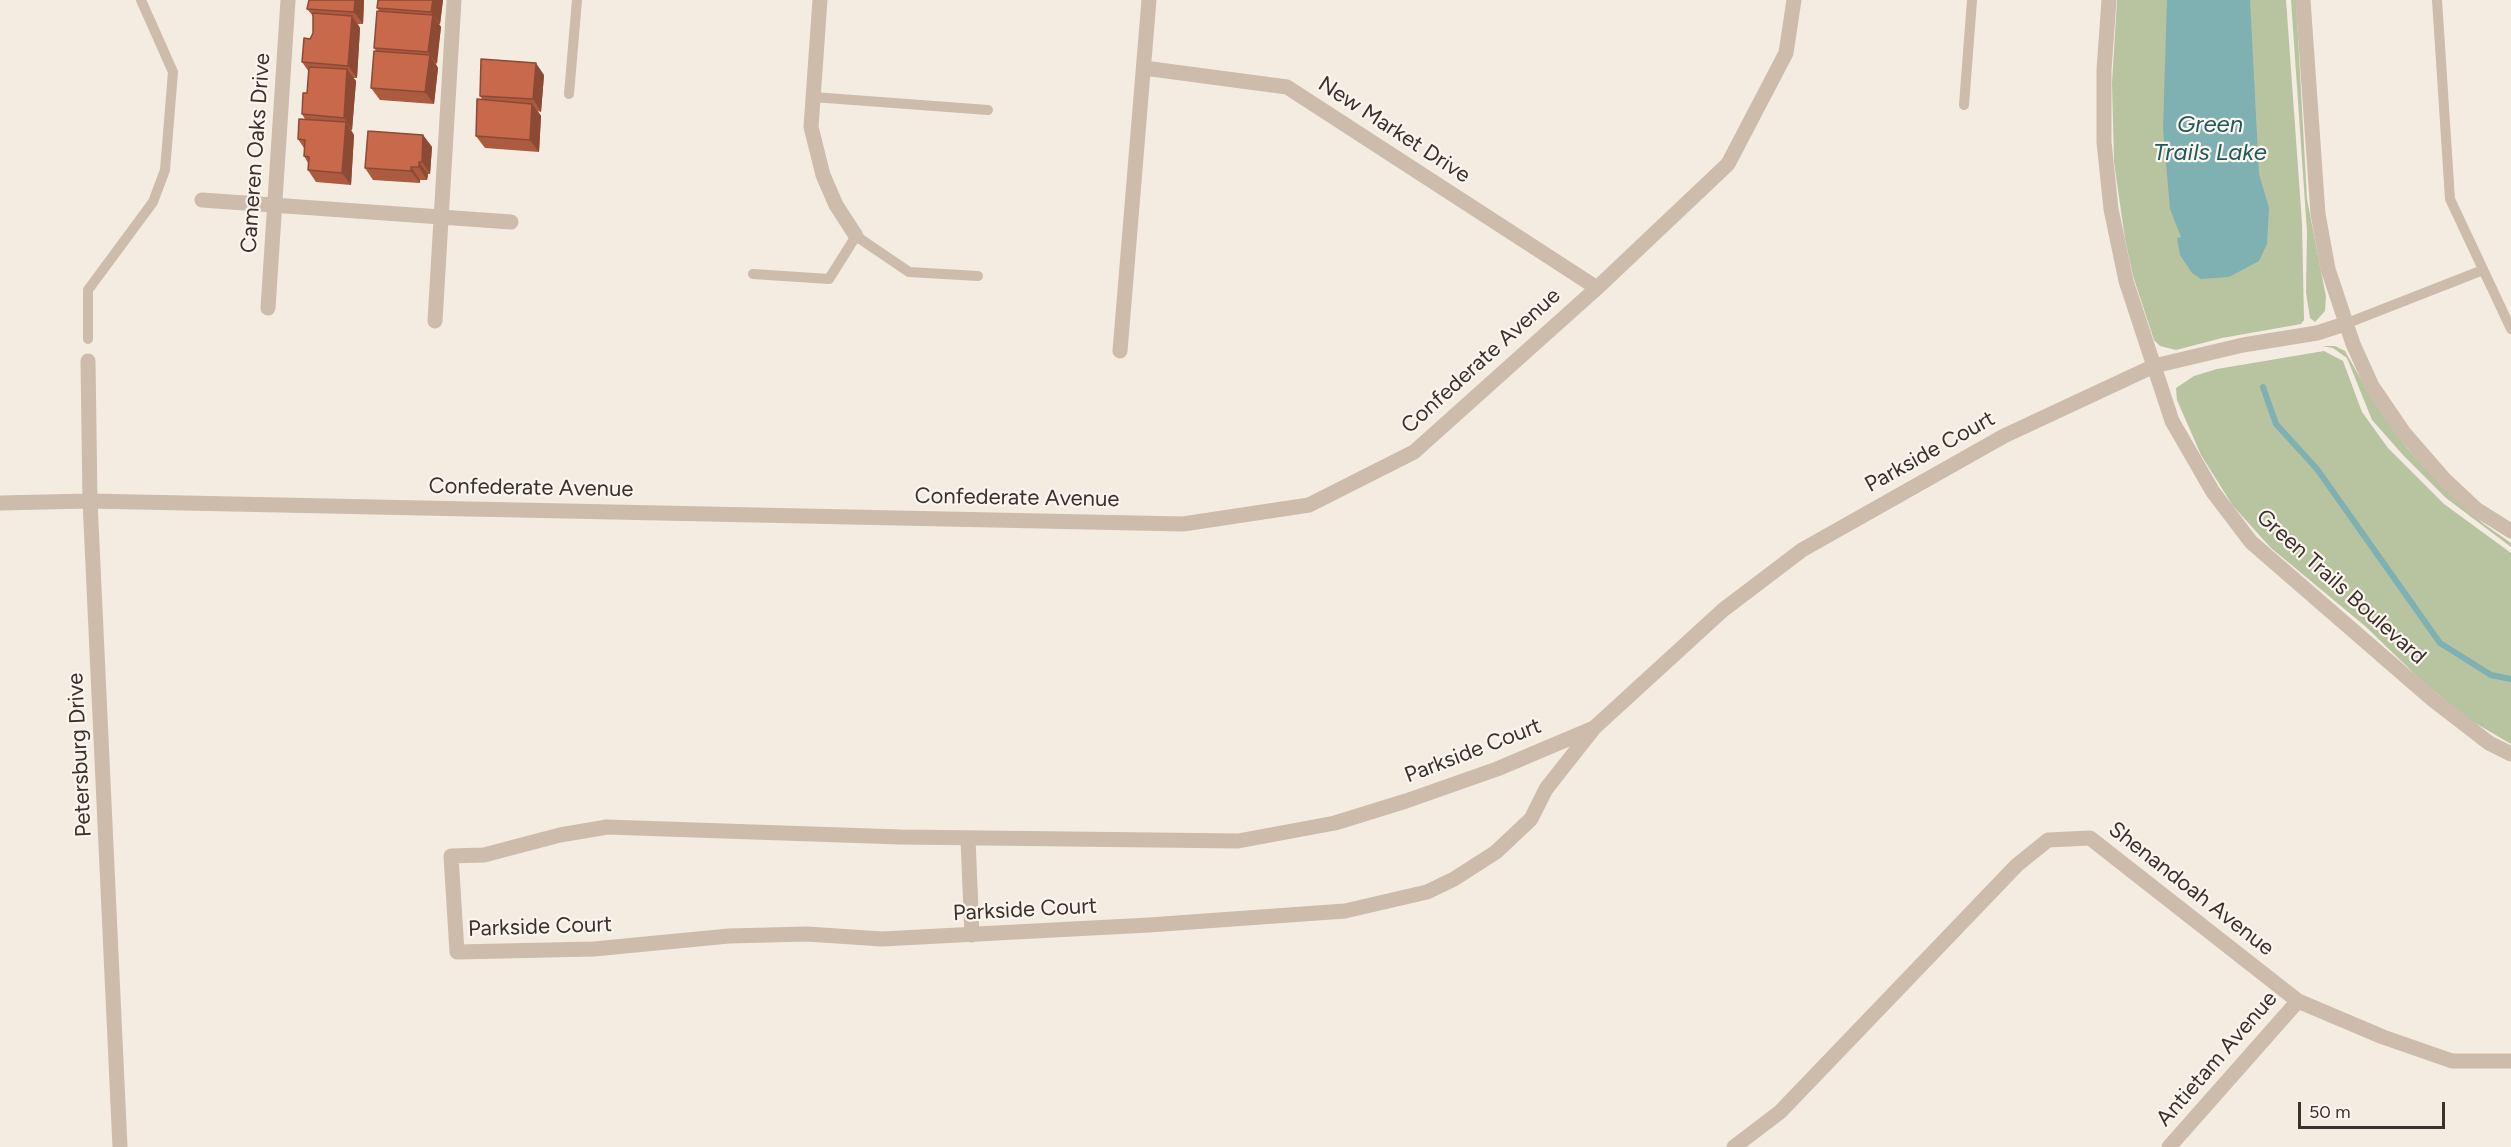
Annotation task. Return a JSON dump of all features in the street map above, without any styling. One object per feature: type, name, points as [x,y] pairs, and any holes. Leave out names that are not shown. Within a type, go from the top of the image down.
[{"type":"street","name":"Cameren Oaks Drive","points":[[268,308],[288,0]]},
{"type":"street","points":[[435,321],[454,0]]},
{"type":"street","points":[[820,0],[811,128],[823,175],[836,205],[856,236]]},
{"type":"street","points":[[1120,351],[1149,0]]},
{"type":"street","name":"Confederate Avenue","points":[[0,502],[90,501],[1184,524],[1309,505],[1414,452],[1597,288],[1728,164],[1786,53],[1794,0]]},
{"type":"street","name":"Green Trails Boulevard","points":[[2109,0],[2104,142],[2111,209],[2126,281],[2172,421],[2213,492],[2251,542],[2432,699],[2488,743],[2511,754]]},
{"type":"street","points":[[2303,0],[2318,214],[2328,269],[2345,324],[2372,386],[2404,433],[2444,479],[2475,509],[2511,531]]},
{"type":"street","name":"New Market Drive","points":[[1144,68],[1287,87],[1597,288]]},
{"type":"street","points":[[202,200],[511,222]]},
{"type":"street","name":"Parkside Court","points":[[1594,728],[1497,769],[1335,823],[1238,841],[1201,843],[968,839],[607,827],[560,835],[484,855],[451,856],[457,952],[594,949],[729,936],[807,934],[882,939],[972,935],[1345,911],[1427,892],[1454,879],[1496,852],[1530,819],[1546,789],[1594,728],[1723,610],[1802,550],[2004,436],[2154,366],[2243,345],[2317,333],[2345,324]]},
{"type":"street","name":"Petersburg Drive","points":[[88,361],[90,501],[120,1147]]},
{"type":"street","name":"Shenandoah Avenue","points":[[1734,1147],[1780,1112],[2017,865],[2048,840],[2090,838],[2298,1000],[2383,1037],[2452,1060],[2511,1061]]},
{"type":"street","points":[[968,839],[972,935]]},
{"type":"street","name":"Antietam Avenue","points":[[2169,1147],[2298,1000]]},
{"type":"lane","points":[[88,339],[88,290],[153,202],[165,170],[173,72],[141,0]]},
{"type":"lane","points":[[569,94],[577,0]]},
{"type":"lane","points":[[1964,105],[1972,0]]},
{"type":"lane","points":[[2437,0],[2450,199],[2511,329]]},
{"type":"lane","points":[[813,97],[988,110]]},
{"type":"lane","points":[[753,274],[829,279],[856,236],[909,272],[978,276]]},
{"type":"lane","points":[[2345,324],[2483,270]]},
{"type":"green space","points":[[2117,0],[2286,0],[2302,223],[2304,320],[2301,324],[2222,338],[2176,350],[2160,346],[2154,340],[2133,276],[2125,239],[2114,162],[2112,83]]},
{"type":"green space","points":[[2291,0],[2296,0],[2307,199],[2326,297],[2325,311],[2315,322],[2310,318],[2306,293],[2307,232]]},
{"type":"green space","points":[[2322,346],[2335,346],[2345,351],[2372,399],[2406,447],[2443,488],[2484,524],[2511,543],[2511,547],[2446,498],[2403,455],[2372,420],[2347,358],[2333,348]]},
{"type":"green space","points":[[2324,351],[2343,361],[2362,412],[2388,448],[2444,504],[2511,553],[2511,744],[2470,720],[2423,682],[2365,626],[2271,548],[2233,506],[2201,455],[2177,400],[2176,388],[2194,376],[2217,369]]},
{"type":"water","name":"Green Trails Lake","points":[[2167,0],[2250,0],[2259,174],[2269,208],[2267,244],[2259,261],[2229,277],[2201,279],[2192,273],[2180,255],[2177,238],[2181,237],[2170,209],[2163,129]]},
{"type":"building","points":[[309,0],[355,0],[354,12],[307,9]]},
{"type":"building","points":[[378,0],[433,0],[431,12],[377,8]]},
{"type":"building","points":[[377,11],[433,15],[428,52],[374,48]]},
{"type":"building","points":[[313,13],[352,16],[348,66],[302,62],[304,38],[310,39],[313,33]]},
{"type":"building","points":[[374,51],[430,55],[425,92],[371,88]]},
{"type":"building","points":[[481,59],[536,63],[533,99],[480,96]]},
{"type":"building","points":[[309,67],[347,69],[344,118],[302,114],[303,93],[307,93]]},
{"type":"building","points":[[477,99],[532,104],[530,140],[476,136]]},
{"type":"building","points":[[299,119],[346,122],[342,173],[308,170],[309,157],[304,156],[305,140],[298,139]]},
{"type":"building","points":[[368,131],[423,135],[422,162],[419,162],[419,167],[411,167],[411,171],[365,168]]},
{"type":"waterway","points":[[2263,387],[2276,424],[2317,469],[2440,643],[2491,675],[2511,679]]}]
